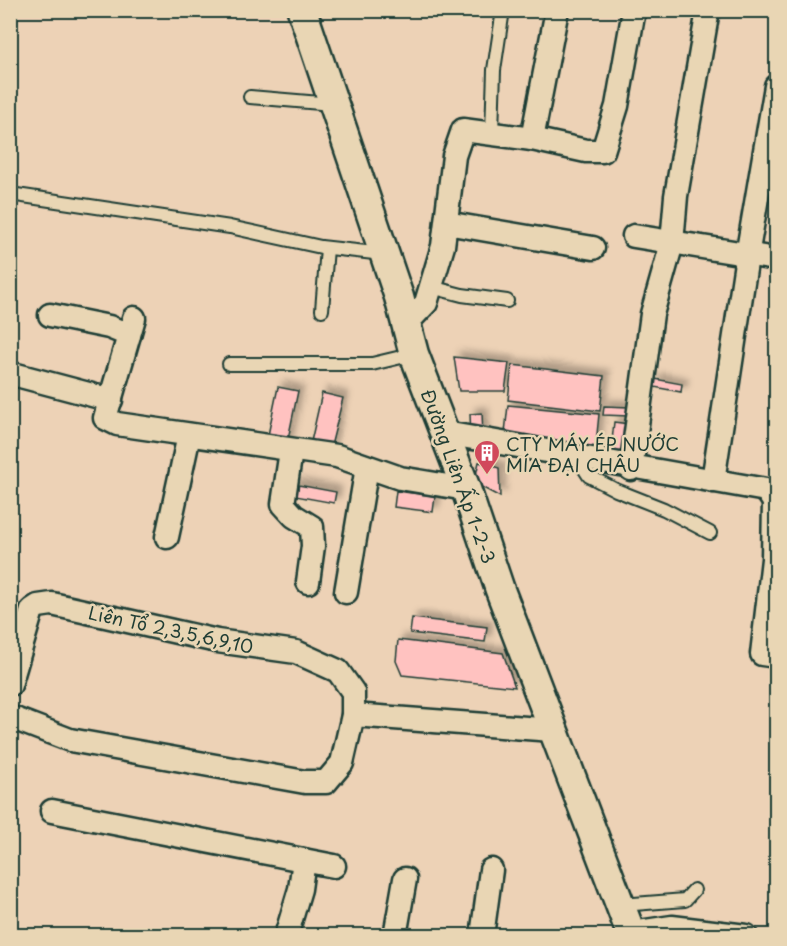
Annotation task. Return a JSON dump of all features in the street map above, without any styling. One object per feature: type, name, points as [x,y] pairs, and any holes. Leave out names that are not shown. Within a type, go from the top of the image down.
[{"type":"street","name":"Đường Liên Ấp 1-2-3","points":[[302,10],[385,255],[407,323],[414,354],[446,433],[500,590],[552,730],[632,934]]},
{"type":"street","points":[[532,139],[557,10]]},
{"type":"street","points":[[407,323],[426,303],[443,246],[454,156],[463,130],[532,139],[586,151],[603,151],[616,106],[634,10]]},
{"type":"street","points":[[631,468],[652,314],[672,243],[676,196],[708,10]]},
{"type":"street","points":[[713,481],[747,256],[777,86]]},
{"type":"street","points":[[446,223],[593,248]]},
{"type":"street","points":[[634,236],[747,256],[777,259]]},
{"type":"street","points":[[51,315],[109,327],[132,326],[105,418],[117,424],[337,456],[400,478],[466,489]]},
{"type":"street","points":[[14,374],[111,400]]},
{"type":"street","points":[[446,433],[578,459],[766,490],[775,499],[775,542],[772,614],[762,654],[777,656]]},
{"type":"street","points":[[167,537],[189,435]]},
{"type":"street","points":[[291,451],[283,504],[294,516],[312,527],[313,546],[308,582]]},
{"type":"street","points":[[346,592],[367,467]]},
{"type":"street","name":"Liên Tổ 2,3,5,6,9,10","points":[[10,685],[32,610],[38,606],[52,604],[217,641],[296,652],[338,671],[353,692],[353,715],[342,763],[326,782],[305,782],[70,740],[10,717]]},
{"type":"street","points":[[353,715],[552,730]]},
{"type":"street","points":[[52,811],[334,866]]},
{"type":"street","points":[[286,936],[300,889],[304,860]]},
{"type":"street","points":[[482,936],[490,870]]},
{"type":"street","points":[[395,936],[405,879]]},
{"type":"street","points":[[632,934],[672,927],[746,936]]},
{"type":"lane","points":[[492,133],[494,70],[503,10]]},
{"type":"lane","points":[[250,97],[333,105]]},
{"type":"lane","points":[[10,194],[230,227],[327,248],[385,255]]},
{"type":"lane","points":[[322,310],[327,248]]},
{"type":"lane","points":[[431,287],[462,295],[507,301]]},
{"type":"lane","points":[[229,364],[372,364],[414,354]]},
{"type":"lane","points":[[578,459],[589,476],[674,514],[710,533]]},
{"type":"lane","points":[[620,904],[685,900],[694,890]]},
{"type":"building","points":[[454,357],[509,363],[505,391],[459,391]]},
{"type":"building","points":[[512,365],[604,376],[600,411],[508,400]]},
{"type":"building","points":[[655,379],[682,384],[681,392],[654,387]]},
{"type":"building","points":[[278,387],[298,391],[287,444],[267,440]]},
{"type":"building","points":[[322,393],[343,398],[330,450],[310,446]]},
{"type":"building","points":[[508,405],[599,414],[595,454],[504,442]]},
{"type":"building","points":[[604,406],[629,407],[629,416],[603,415]]},
{"type":"building","points":[[482,413],[483,436],[471,437],[470,414]]},
{"type":"building","points":[[614,422],[629,424],[625,462],[610,460]]},
{"type":"building","name":"CTY MÁY ÉP NƯỚC MÍA ĐẠI CHÂU","points":[[479,462],[499,468],[500,497],[474,483]]},
{"type":"building","points":[[293,484],[336,492],[334,503],[290,495]]},
{"type":"building","points":[[396,491],[435,496],[433,512],[394,507]]},
{"type":"building","points":[[412,618],[487,627],[485,642],[410,633]]},
{"type":"building","points":[[398,640],[503,653],[515,687],[402,675],[396,661]]},
{"type":"place","name":"CTY MÁY ÉP NƯỚC MÍA ĐẠI CHÂU","points":[[487,476]]}]
